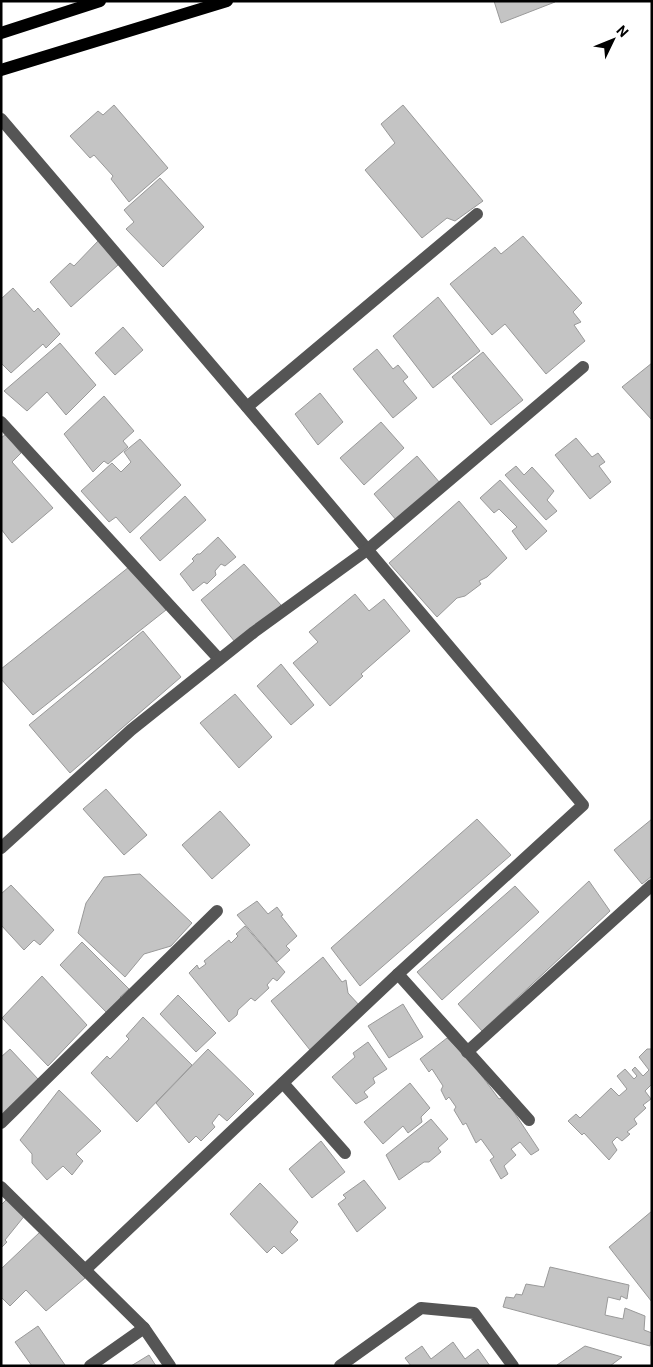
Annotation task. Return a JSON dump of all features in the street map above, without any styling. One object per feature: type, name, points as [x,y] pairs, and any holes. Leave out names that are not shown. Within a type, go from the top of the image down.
[{"type":"main road","points":[[1,33],[100,1]]},
{"type":"main road","points":[[3,67],[227,1]]},
{"type":"street","points":[[1,119],[247,406],[583,805],[398,974],[85,1270]]},
{"type":"street","points":[[247,406],[477,214]]},
{"type":"street","points":[[1,848],[131,730],[254,632],[367,550],[583,367]]},
{"type":"street","points":[[1,422],[220,659]]},
{"type":"street","points":[[467,1052],[652,885]]},
{"type":"street","points":[[1,1123],[217,911]]},
{"type":"street","points":[[398,974],[529,1120]]},
{"type":"street","points":[[283,1083],[344,1153]]},
{"type":"street","points":[[1,1187],[144,1328],[170,1366]]},
{"type":"street","points":[[340,1366],[421,1308],[474,1313],[513,1366]]},
{"type":"street","points":[[90,1366],[144,1328]]},
{"type":"building","points":[[494,1],[554,1],[555,2],[501,23]]},
{"type":"building","points":[[114,105],[168,168],[129,202],[111,179],[113,176],[94,155],[90,158],[70,136],[98,111],[103,115]]},
{"type":"building","points":[[403,105],[483,201],[455,221],[447,218],[422,238],[365,170],[395,143],[381,124]]},
{"type":"building","points":[[160,178],[204,227],[163,267],[126,229],[134,222],[124,210]]},
{"type":"building","points":[[523,236],[582,303],[573,312],[581,322],[574,325],[585,341],[546,374],[505,324],[492,335],[450,284],[495,247],[501,254]]},
{"type":"building","points":[[99,240],[118,265],[71,307],[50,282],[70,263],[74,266]]},
{"type":"building","points":[[13,288],[34,312],[38,308],[60,334],[46,348],[43,344],[11,373],[1,363],[1,299]]},
{"type":"building","points":[[438,297],[480,351],[433,388],[393,336]]},
{"type":"building","points":[[123,327],[143,350],[115,375],[95,353]]},
{"type":"building","points":[[60,343],[96,385],[66,415],[47,392],[27,411],[4,391]]},
{"type":"building","points":[[377,349],[393,369],[398,365],[408,377],[403,381],[417,398],[393,418],[353,369]]},
{"type":"building","points":[[483,352],[523,400],[491,425],[452,377]]},
{"type":"building","points":[[652,363],[652,420],[622,387]]},
{"type":"building","points":[[320,393],[343,422],[318,445],[295,414]]},
{"type":"building","points":[[104,396],[134,431],[123,441],[128,447],[108,464],[104,461],[93,472],[64,434]]},
{"type":"building","points":[[381,422],[404,448],[364,485],[340,458]]},
{"type":"building","points":[[6,434],[21,453],[12,462],[53,508],[12,543],[1,529],[1,438]]},
{"type":"building","points":[[576,438],[592,457],[598,453],[605,462],[599,466],[611,482],[590,499],[555,455]]},
{"type":"building","points":[[140,439],[181,485],[130,533],[116,517],[109,522],[81,491],[112,463],[121,472],[131,462],[124,452]]},
{"type":"building","points":[[417,456],[440,483],[397,521],[374,494]]},
{"type":"building","points":[[516,466],[524,475],[532,467],[554,491],[547,500],[557,511],[546,520],[505,475]]},
{"type":"building","points":[[500,480],[547,531],[526,550],[512,531],[517,527],[499,509],[494,513],[480,498]]},
{"type":"building","points":[[185,496],[206,520],[160,561],[140,538]]},
{"type":"building","points":[[459,501],[507,558],[487,577],[479,581],[481,584],[465,596],[457,598],[437,617],[389,563]]},
{"type":"building","points":[[218,537],[236,557],[225,566],[221,564],[215,571],[216,575],[207,584],[204,582],[193,591],[180,574],[194,561],[192,559],[197,554],[200,554]]},
{"type":"building","points":[[244,564],[281,605],[257,628],[254,625],[235,642],[201,600]]},
{"type":"building","points":[[129,567],[166,610],[33,715],[1,679],[1,669]]},
{"type":"building","points":[[355,594],[369,611],[384,599],[410,631],[361,674],[363,676],[330,706],[293,663],[318,642],[309,632]]},
{"type":"building","points":[[143,631],[181,677],[70,773],[29,725]]},
{"type":"building","points":[[281,664],[314,705],[291,725],[257,686]]},
{"type":"building","points":[[235,694],[272,737],[239,768],[200,723]]},
{"type":"building","points":[[106,789],[147,835],[124,855],[83,809]]},
{"type":"building","points":[[220,811],[250,845],[212,879],[182,845]]},
{"type":"building","points":[[477,819],[511,855],[360,986],[331,948]]},
{"type":"building","points":[[652,819],[652,876],[642,884],[614,850]]},
{"type":"building","points":[[140,874],[192,923],[171,946],[144,954],[125,977],[78,933],[86,903],[104,877]]},
{"type":"building","points":[[589,881],[610,911],[482,1031],[458,1004]]},
{"type":"building","points":[[11,885],[54,930],[40,945],[34,940],[24,950],[1,925],[1,894]]},
{"type":"building","points":[[515,886],[539,912],[442,1000],[417,972]]},
{"type":"building","points":[[257,901],[268,914],[277,907],[283,915],[281,916],[297,936],[286,946],[290,950],[277,962],[237,915]]},
{"type":"building","points":[[245,926],[285,972],[277,981],[273,978],[267,985],[269,988],[255,1001],[251,998],[229,1022],[189,973],[197,965],[199,969],[206,964],[204,961],[229,940],[231,943],[238,936],[236,934]]},
{"type":"building","points":[[82,942],[129,989],[120,997],[123,1000],[108,1014],[60,965]]},
{"type":"building","points":[[323,957],[342,982],[346,980],[348,993],[360,1006],[310,1050],[271,1001]]},
{"type":"building","points":[[42,976],[87,1025],[48,1066],[2,1018]]},
{"type":"building","points":[[178,995],[216,1033],[196,1052],[160,1014]]},
{"type":"building","points":[[403,1004],[423,1037],[389,1058],[368,1026]]},
{"type":"building","points":[[143,1017],[192,1065],[137,1122],[91,1073],[107,1056],[110,1059],[129,1039],[126,1036]]},
{"type":"building","points":[[447,1038],[473,1064],[499,1099],[504,1097],[539,1150],[531,1155],[520,1142],[511,1149],[516,1155],[504,1166],[508,1174],[501,1179],[490,1160],[494,1157],[481,1139],[476,1143],[466,1123],[463,1125],[454,1110],[456,1107],[449,1097],[446,1100],[441,1090],[443,1086],[432,1069],[429,1072],[420,1059]]},
{"type":"building","points":[[368,1042],[387,1069],[373,1078],[375,1083],[364,1092],[368,1097],[356,1104],[332,1077],[355,1057],[353,1053]]},
{"type":"building","points":[[10,1049],[38,1079],[1,1117],[1,1057]]},
{"type":"building","points":[[208,1049],[254,1094],[227,1121],[219,1114],[212,1123],[215,1127],[201,1141],[196,1136],[189,1143],[156,1103]]},
{"type":"building","points":[[647,1049],[652,1049],[652,1084],[645,1091],[651,1099],[643,1105],[646,1108],[634,1119],[637,1124],[627,1132],[630,1134],[622,1141],[617,1137],[612,1142],[617,1150],[609,1160],[584,1133],[582,1135],[568,1121],[576,1114],[580,1118],[611,1088],[619,1096],[627,1089],[617,1076],[625,1069],[634,1079],[637,1076],[632,1070],[635,1067],[643,1076],[649,1070],[639,1057]]},
{"type":"building","points":[[410,1083],[430,1108],[421,1117],[422,1122],[408,1133],[403,1126],[383,1144],[364,1122]]},
{"type":"building","points":[[59,1090],[101,1131],[76,1154],[83,1161],[72,1175],[63,1166],[47,1180],[32,1163],[32,1154],[20,1140]]},
{"type":"building","points":[[431,1119],[448,1139],[438,1148],[441,1152],[429,1162],[424,1162],[399,1180],[386,1155]]},
{"type":"building","points":[[321,1141],[345,1172],[312,1198],[289,1169]]},
{"type":"building","points":[[364,1180],[386,1208],[357,1232],[338,1204],[346,1198],[343,1195]]},
{"type":"building","points":[[260,1183],[298,1222],[290,1232],[298,1240],[282,1254],[274,1246],[267,1253],[230,1214]]},
{"type":"building","points":[[9,1197],[26,1214],[5,1240],[7,1242],[1,1248],[1,1205]]},
{"type":"building","points":[[652,1211],[652,1302],[609,1247]]},
{"type":"building","points":[[40,1232],[85,1278],[46,1311],[26,1290],[10,1306],[1,1297],[1,1269]]},
{"type":"building","points":[[550,1267],[629,1285],[627,1299],[621,1296],[620,1300],[608,1297],[605,1315],[623,1319],[625,1308],[645,1316],[644,1330],[652,1333],[650,1346],[503,1307],[506,1297],[514,1298],[516,1294],[522,1295],[526,1284],[544,1287]]},
{"type":"building","points":[[38,1326],[65,1365],[32,1366],[15,1342]]},
{"type":"building","points":[[453,1342],[465,1359],[478,1349],[490,1366],[411,1366],[405,1358],[422,1346],[431,1359]]},
{"type":"building","points":[[585,1346],[622,1357],[610,1366],[557,1365]]},
{"type":"building","points":[[149,1355],[156,1366],[131,1366]]}]
